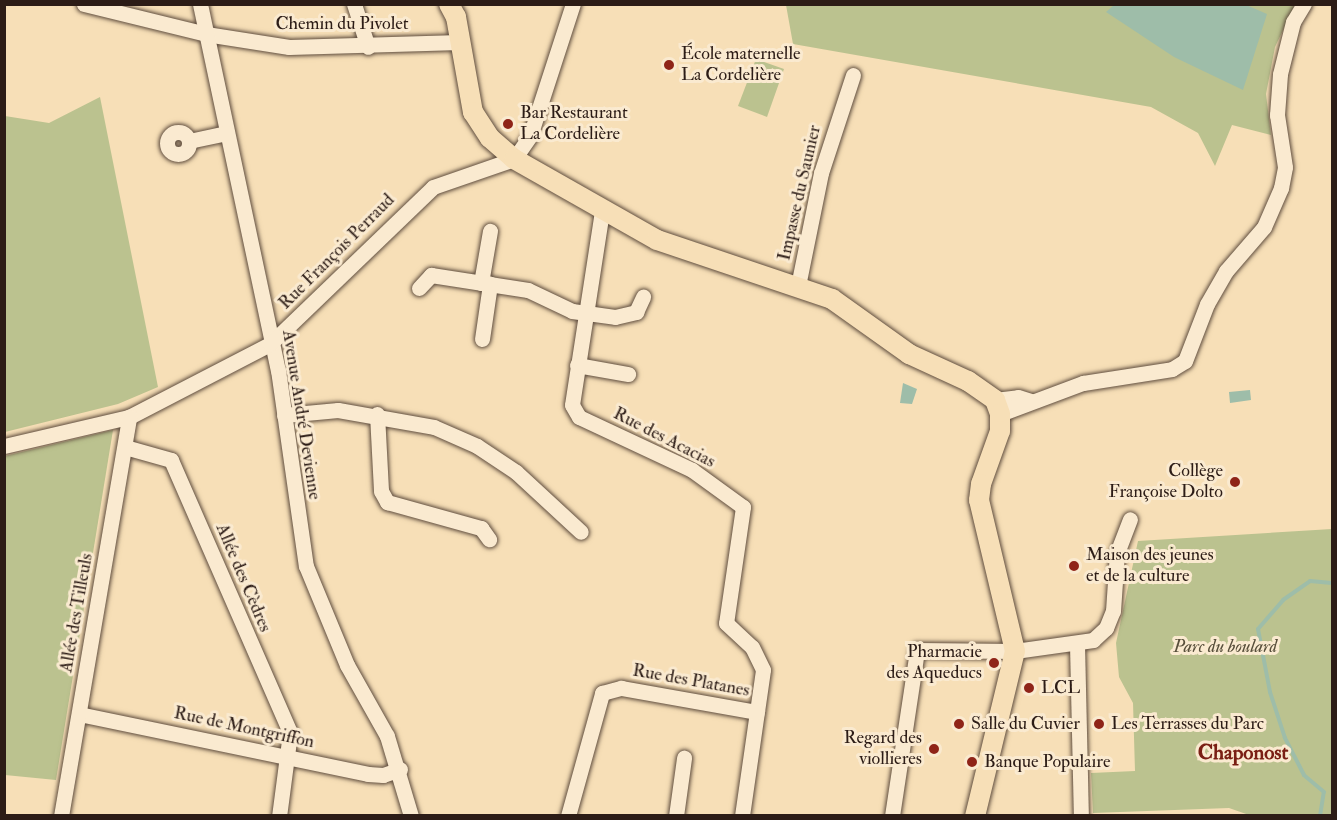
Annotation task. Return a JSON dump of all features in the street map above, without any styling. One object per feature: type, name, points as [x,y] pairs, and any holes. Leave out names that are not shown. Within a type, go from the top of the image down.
[{"type":"main road","points":[[449,4],[456,17],[473,112],[490,138],[514,159],[602,211],[657,240],[832,299],[909,354],[968,381],[997,407],[1000,431],[981,484],[979,500],[1015,651],[975,816]]},
{"type":"street","name":"Chemin du Pivolet","points":[[84,4],[206,34],[289,47],[368,47],[460,42]]},
{"type":"street","name":"Avenue André Devienne","points":[[200,4],[284,415],[301,541],[311,581],[400,769],[411,816]]},
{"type":"street","points":[[354,4],[368,47]]},
{"type":"street","points":[[514,159],[530,136],[573,4]]},
{"type":"street","points":[[997,407],[1031,401],[1083,383],[1172,369],[1185,361],[1207,304],[1226,271],[1264,227],[1281,188],[1284,167],[1277,115],[1278,84],[1293,22],[1304,4]]},
{"type":"street","name":"Impasse du Saunier","points":[[798,286],[821,173],[853,75]]},
{"type":"street","points":[[189,141],[227,134]]},
{"type":"street","name":"Rue François Perraud","points":[[4,446],[129,417],[270,344],[350,263],[433,187],[514,159]]},
{"type":"street","name":"Rue des Acacias","points":[[602,211],[572,400],[579,417],[692,470],[743,507],[725,614],[732,630],[752,647],[761,662],[757,712],[742,816]]},
{"type":"street","points":[[482,339],[490,231]]},
{"type":"street","points":[[419,288],[431,275],[486,283],[528,290],[585,313],[615,317],[636,312],[643,297]]},
{"type":"street","points":[[577,365],[628,374]]},
{"type":"street","points":[[284,415],[338,410],[377,414],[434,427],[477,446],[516,472],[581,532]]},
{"type":"street","points":[[377,414],[381,491],[387,502],[481,528],[489,539]]},
{"type":"street","name":"Allée des Tilleuls","points":[[61,816],[129,417]]},
{"type":"street","name":"Allée des Cèdres","points":[[125,447],[171,460],[290,733],[290,758]]},
{"type":"street","points":[[892,816],[917,650],[1015,651],[1093,640],[1106,628],[1113,611],[1117,553],[1130,519]]},
{"type":"street","points":[[1077,644],[1081,816]]},
{"type":"street","name":"Rue des Platanes","points":[[568,816],[602,693],[621,688],[757,712]]},
{"type":"street","name":"Rue de Montgriffon","points":[[79,714],[375,775],[400,769]]},
{"type":"street","points":[[279,816],[290,758]]},
{"type":"street","points":[[676,816],[684,758]]},
{"type":"green space","points":[[786,5],[1295,5],[1275,47],[1266,94],[1271,135],[1232,125],[1215,166],[1198,133],[1151,107],[793,44]]},
{"type":"green space","points":[[756,59],[784,69],[767,117],[738,106]]},
{"type":"green space","points":[[100,97],[158,387],[118,404],[5,432],[5,116],[49,123]]},
{"type":"green space","points":[[113,430],[56,780],[5,775],[5,456]]},
{"type":"green space","name":"Parc du boulard","points":[[1332,529],[1332,815],[1249,815],[1229,808],[1093,813],[1091,773],[1135,771],[1133,703],[1119,677],[1116,643],[1138,541]]},
{"type":"shaded area","points":[[1244,4],[1267,14],[1243,90],[1174,57],[1106,12],[1114,5]]},
{"type":"shaded area","points":[[903,383],[917,389],[912,404],[900,403]]},
{"type":"shaded area","points":[[1250,390],[1251,400],[1230,403],[1229,392]]},
{"type":"waterway","points":[[1320,816],[1324,792],[1304,775],[1285,738],[1270,692],[1258,629],[1283,600],[1310,581],[1332,583]]},
{"type":"place","name":"École maternelle La Cordelière","points":[[669,65]]},
{"type":"place","name":"Bar Restaurant La Cordelière","points":[[508,124]]},
{"type":"place","name":"Collège Françoise Dolto","points":[[1235,482]]},
{"type":"place","name":"Maison des jeunes et de la culture","points":[[1074,566]]},
{"type":"place","name":"Pharmacie des Aqueducs","points":[[994,663]]},
{"type":"place","name":"LCL","points":[[1029,688]]},
{"type":"place","name":"Salle du Cuvier","points":[[959,724]]},
{"type":"place","name":"Les Terrasses du Parc","points":[[1099,724]]},
{"type":"place","name":"Regard des viollieres","points":[[934,749]]},
{"type":"place","name":"Banque Populaire","points":[[972,762]]},
{"type":"district","name":"Chaponost","points":[[1243,753]]}]
